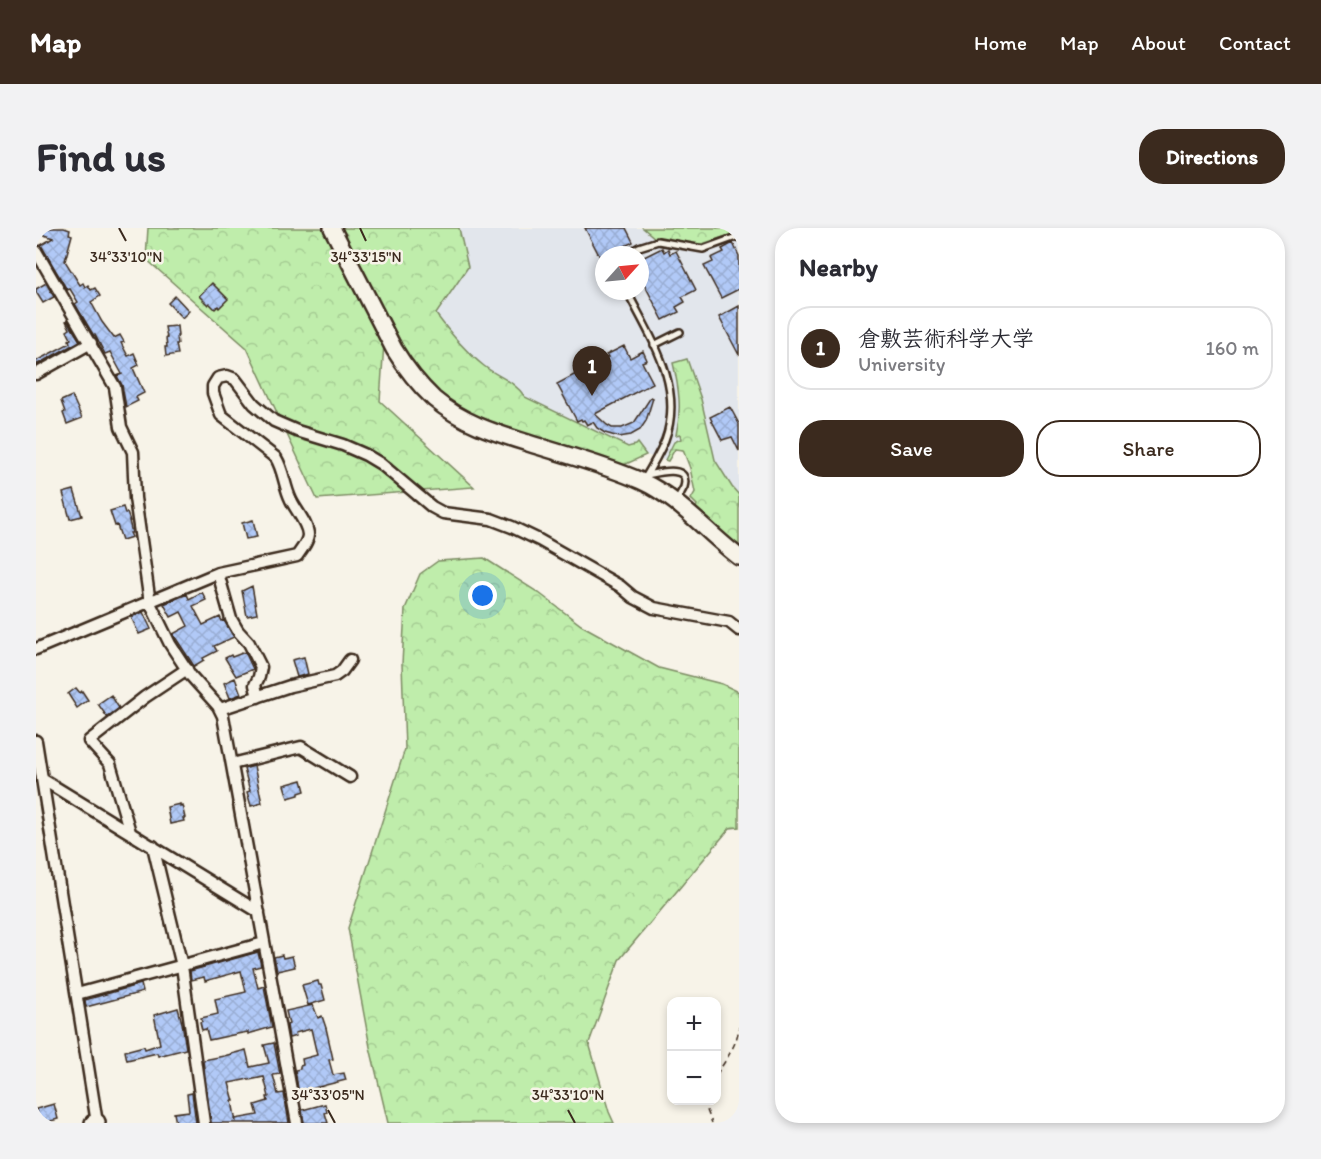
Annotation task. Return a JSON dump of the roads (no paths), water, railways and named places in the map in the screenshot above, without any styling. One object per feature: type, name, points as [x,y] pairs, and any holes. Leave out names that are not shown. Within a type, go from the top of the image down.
[{"type":"street","points":[[332,228],[399,357],[418,382],[435,399],[468,421],[499,434],[645,478],[739,557]]},
{"type":"street","points":[[36,251],[115,387],[121,426],[133,452],[135,498],[150,603],[170,644],[223,716],[297,1123]]},
{"type":"street","points":[[36,374],[91,343]]},
{"type":"street","points":[[36,649],[218,573],[297,556],[308,535],[291,499],[281,466],[276,458],[221,415],[215,403],[213,386],[218,378],[227,376],[235,379],[254,404],[274,421],[297,432],[344,445],[366,455],[381,464],[432,507],[443,513],[491,519],[512,527],[620,586],[643,604],[729,622],[739,630]]},
{"type":"street","points":[[218,573],[231,619],[238,632],[249,643],[261,667],[255,685],[258,697]]},
{"type":"street","points":[[220,709],[290,686],[335,676],[350,660]]},
{"type":"street","points":[[130,832],[110,764],[89,741],[187,669]]},
{"type":"street","points":[[36,741],[96,1123]]},
{"type":"street","points":[[232,764],[301,747],[350,777]]},
{"type":"street","points":[[42,779],[258,912]]},
{"type":"street","points":[[153,846],[182,966],[204,1123]]},
{"type":"street","points":[[77,994],[264,944]]},
{"type":"lane","points":[[643,246],[658,242],[703,249],[739,236]]},
{"type":"lane","points":[[632,300],[662,361],[668,380],[670,413],[666,438],[645,478]]},
{"type":"lane","points":[[654,345],[680,332]]},
{"type":"lane","points":[[645,478],[674,471],[681,474],[684,485],[676,502]]},
{"type":"place","name":"倉敷芸術科学大学","points":[[592,396]]}]
